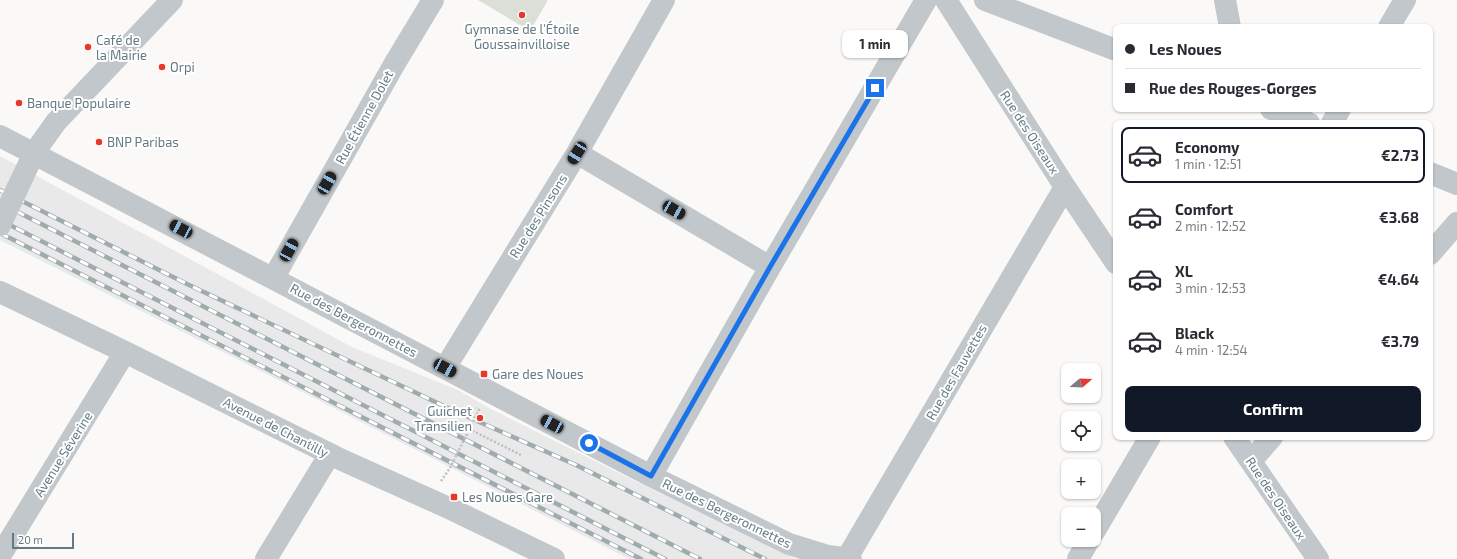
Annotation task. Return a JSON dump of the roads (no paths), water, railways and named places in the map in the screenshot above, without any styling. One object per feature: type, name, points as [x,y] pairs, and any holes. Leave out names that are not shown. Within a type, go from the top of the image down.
[{"type":"street","points":[[0,226],[34,153],[56,122],[172,0]]},
{"type":"street","name":"Rue Étienne Dolet","points":[[274,277],[391,69],[433,0]]},
{"type":"street","name":"Rue des Pinsons","points":[[445,368],[577,153],[664,0]]},
{"type":"street","points":[[651,476],[770,267],[926,0]]},
{"type":"street","name":"Rue des Oiseaux","points":[[946,0],[1065,187],[1113,259]]},
{"type":"street","points":[[985,0],[1113,49]]},
{"type":"street","points":[[1225,0],[1229,24]]},
{"type":"street","points":[[1391,24],[1405,0]]},
{"type":"street","points":[[1279,112],[1301,120]]},
{"type":"street","name":"Rue des Bergeronnettes","points":[[0,136],[274,277],[651,476],[789,544],[828,556],[849,558]]},
{"type":"street","points":[[577,153],[770,267]]},
{"type":"street","points":[[1433,174],[1457,184]]},
{"type":"street","name":"Rue des Fauvettes","points":[[849,558],[1065,187]]},
{"type":"street","points":[[1433,250],[1457,222]]},
{"type":"street","name":"Avenue de Chantilly","points":[[0,292],[36,319],[125,352],[531,554],[554,559]]},
{"type":"street","name":"Avenue Séverine","points":[[0,556],[72,425],[125,352]]},
{"type":"street","points":[[1101,520],[1148,440]]},
{"type":"street","name":"Rue des Oiseaux","points":[[1236,440],[1318,559]]},
{"type":"street","points":[[1251,461],[1269,440]]},
{"type":"street","points":[[266,559],[330,454]]},
{"type":"street","points":[[1078,559],[1085,547]]},
{"type":"railway","points":[[0,190],[189,285],[448,408],[576,465],[765,559]]},
{"type":"railway","points":[[0,203],[700,559]]},
{"type":"railway","points":[[0,220],[665,559]]},
{"type":"railway","points":[[0,233],[641,559]]},
{"type":"place","name":"Gymnase de l'Étoile Goussainvilloise","points":[[522,15]]},
{"type":"place","name":"Café de la Mairie","points":[[88,47]]},
{"type":"place","name":"Orpi","points":[[162,67]]},
{"type":"place","name":"Banque Populaire","points":[[19,103]]},
{"type":"place","name":"BNP Paribas","points":[[99,142]]},
{"type":"place","name":"Gare des Noues","points":[[484,374]]},
{"type":"place","name":"Guichet Transilien","points":[[480,418]]},
{"type":"place","name":"Les Noues Gare","points":[[454,497]]}]
